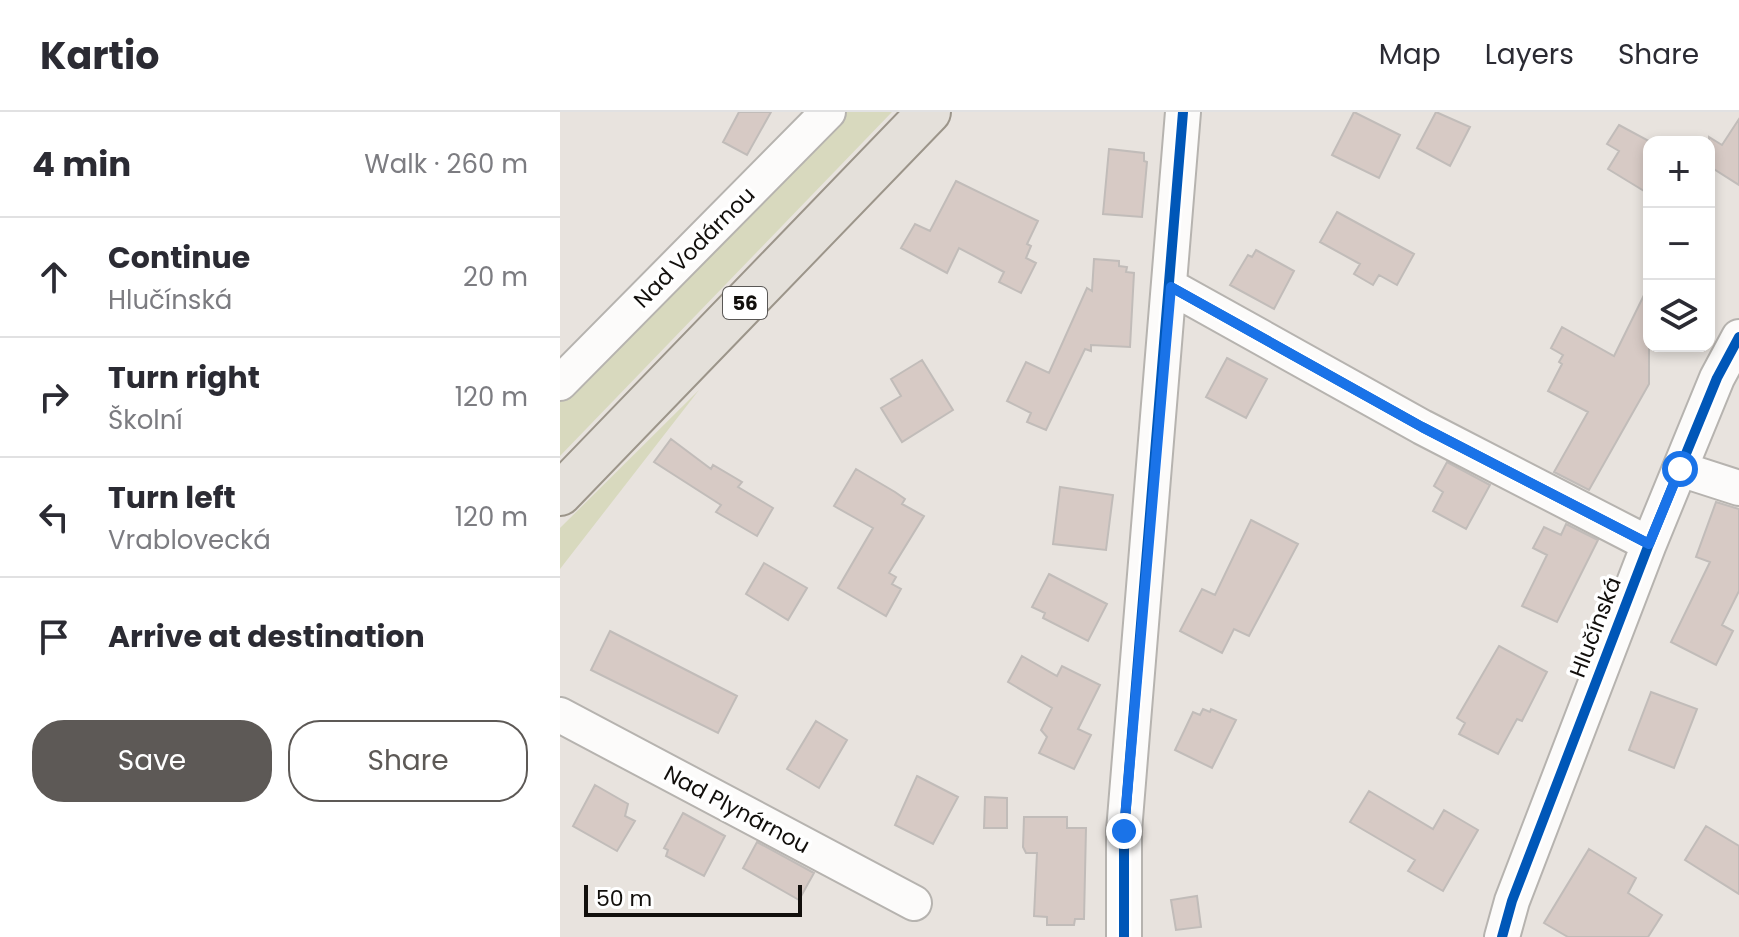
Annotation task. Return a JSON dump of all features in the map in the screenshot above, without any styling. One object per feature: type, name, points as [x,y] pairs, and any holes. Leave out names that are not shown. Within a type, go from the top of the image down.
[{"type":"main road","name":"56","points":[[560,494],[929,112]]},
{"type":"street","name":"Nad Vodárnou","points":[[560,383],[828,112]]},
{"type":"street","points":[[1124,937],[1124,831],[1183,112]]},
{"type":"street","points":[[1171,287],[1422,427],[1649,544]]},
{"type":"street","name":"Hlučínská","points":[[1502,937],[1512,901],[1649,544],[1717,378],[1739,337]]},
{"type":"street","points":[[1680,469],[1739,488]]},
{"type":"street","name":"Nad Plynárnou","points":[[560,715],[914,903]]},
{"type":"green space","points":[[844,112],[892,112],[560,456],[560,399]]},
{"type":"green space","points":[[699,390],[560,569],[560,528]]},
{"type":"building","points":[[739,112],[771,112],[747,155],[723,142]]},
{"type":"building","points":[[1354,112],[1400,135],[1379,178],[1332,155]]},
{"type":"building","points":[[1436,112],[1470,127],[1450,166],[1417,148]]},
{"type":"building","points":[[1739,119],[1739,185],[1715,170],[1715,141],[1722,145]]},
{"type":"building","points":[[1619,125],[1643,138],[1643,190],[1608,169],[1619,151],[1607,144]]},
{"type":"building","points":[[1109,149],[1144,153],[1144,161],[1147,162],[1142,217],[1103,214]]},
{"type":"building","points":[[956,181],[1038,221],[1027,244],[1031,246],[1026,258],[1036,263],[1021,293],[999,282],[1004,272],[959,248],[947,273],[901,248],[915,224],[930,231]]},
{"type":"building","points":[[1337,212],[1414,254],[1397,285],[1379,275],[1373,285],[1354,274],[1360,264],[1320,242]]},
{"type":"building","points":[[1256,250],[1294,271],[1274,309],[1230,285],[1248,255],[1252,257]]},
{"type":"building","points":[[1094,259],[1119,261],[1119,266],[1127,267],[1126,272],[1134,273],[1130,347],[1091,345],[1091,351],[1085,349],[1046,430],[1027,422],[1031,413],[1007,401],[1026,362],[1049,373],[1087,288],[1092,291]]},
{"type":"building","points":[[1643,297],[1643,352],[1649,352],[1649,384],[1589,490],[1554,472],[1588,412],[1548,391],[1562,364],[1559,362],[1563,355],[1551,348],[1562,327],[1614,356]]},
{"type":"building","points":[[1227,358],[1267,379],[1246,418],[1206,397]]},
{"type":"building","points":[[922,360],[953,410],[902,442],[881,408],[901,396],[891,379]]},
{"type":"building","points":[[671,439],[711,469],[713,465],[742,482],[738,487],[773,508],[757,536],[716,512],[721,505],[654,462]]},
{"type":"building","points":[[1447,462],[1490,485],[1466,529],[1433,511],[1443,492],[1434,486]]},
{"type":"building","points":[[856,469],[895,492],[905,499],[902,504],[924,516],[889,573],[896,577],[892,584],[901,589],[886,616],[838,588],[873,528],[834,506]]},
{"type":"building","points":[[1060,487],[1113,495],[1106,550],[1053,544]]},
{"type":"building","points":[[1716,502],[1739,509],[1739,591],[1722,625],[1733,631],[1716,665],[1671,642],[1710,562],[1696,557]]},
{"type":"building","points":[[1251,520],[1298,544],[1249,636],[1234,629],[1222,653],[1180,631],[1202,589],[1215,595]]},
{"type":"building","points":[[1566,524],[1598,540],[1557,622],[1522,606],[1547,555],[1533,548],[1544,527],[1561,535]]},
{"type":"building","points":[[764,563],[807,588],[788,620],[746,594]]},
{"type":"building","points":[[1049,574],[1107,604],[1088,641],[1043,618],[1045,613],[1032,607]]},
{"type":"building","points":[[610,631],[737,696],[718,733],[591,670]]},
{"type":"building","points":[[1499,646],[1547,672],[1522,721],[1517,719],[1498,754],[1459,734],[1465,723],[1457,718]]},
{"type":"building","points":[[1022,656],[1057,676],[1062,666],[1100,685],[1078,729],[1091,735],[1074,769],[1039,753],[1047,737],[1041,730],[1052,708],[1008,682]]},
{"type":"building","points":[[1651,692],[1697,709],[1674,768],[1629,750]]},
{"type":"building","points":[[1203,709],[1210,712],[1211,709],[1236,720],[1212,768],[1175,750],[1193,712],[1200,715]]},
{"type":"building","points":[[816,721],[847,740],[819,788],[787,769]]},
{"type":"building","points":[[917,776],[958,797],[933,844],[895,825]]},
{"type":"building","points":[[595,785],[628,804],[625,816],[635,821],[617,851],[573,826]]},
{"type":"building","points":[[1369,791],[1433,829],[1444,810],[1478,830],[1443,891],[1408,871],[1415,860],[1350,822]]},
{"type":"building","points":[[985,797],[1007,798],[1007,828],[984,828]]},
{"type":"building","points":[[683,813],[725,836],[704,876],[666,856],[668,850],[664,848]]},
{"type":"building","points":[[1024,817],[1067,817],[1067,828],[1086,828],[1084,919],[1075,919],[1074,925],[1047,925],[1047,917],[1034,916],[1037,853],[1026,853],[1023,847]]},
{"type":"building","points":[[1706,826],[1739,846],[1739,894],[1685,860]]},
{"type":"building","points":[[757,842],[814,873],[799,900],[743,868]]},
{"type":"building","points":[[1589,849],[1636,878],[1628,893],[1662,915],[1648,937],[1568,937],[1544,923]]},
{"type":"building","points":[[1197,896],[1201,927],[1176,930],[1171,900]]},
{"type":"cycle path","points":[[1124,937],[1124,831],[1183,112]]},
{"type":"cycle path","points":[[1171,287],[1422,427],[1649,544]]},
{"type":"cycle path","points":[[1502,937],[1512,901],[1649,544],[1717,378],[1739,337]]},
{"type":"route","points":[[1124,831],[1171,287],[1422,427],[1649,544],[1680,469]]}]
